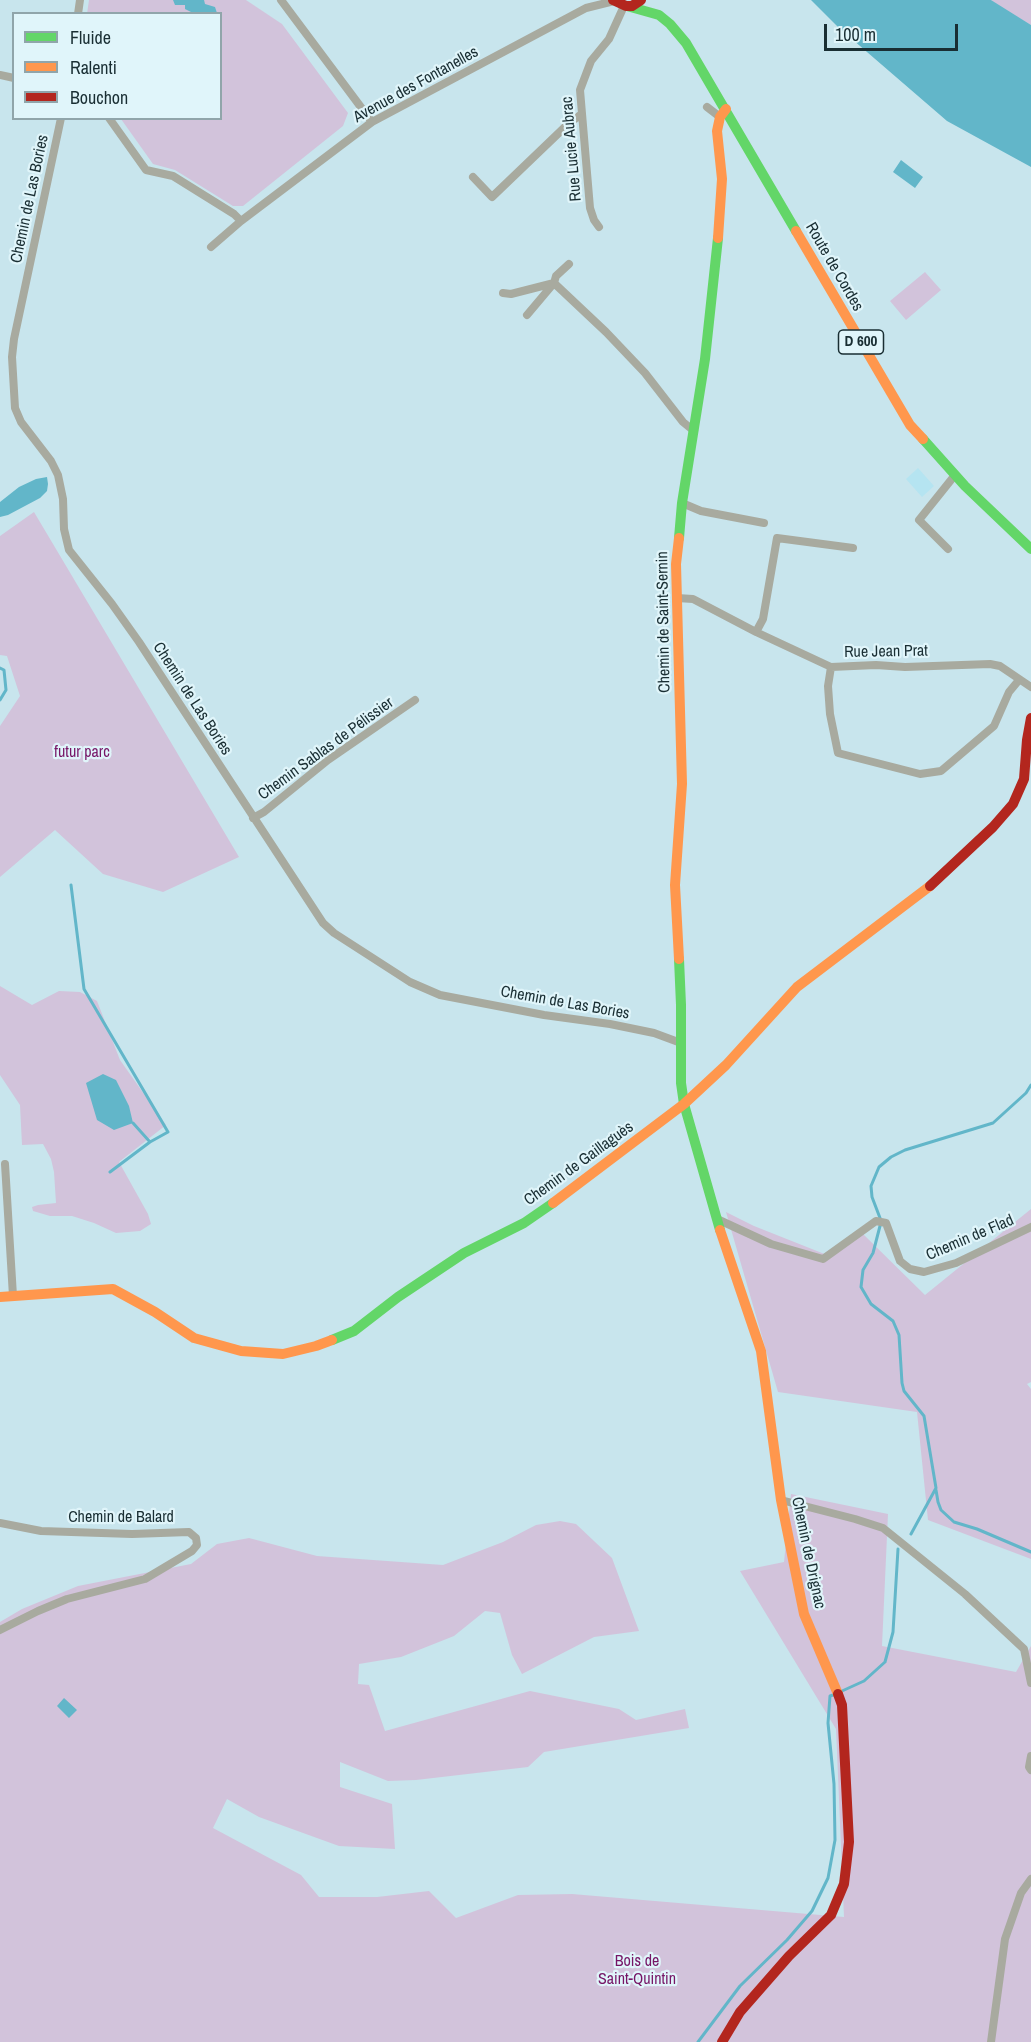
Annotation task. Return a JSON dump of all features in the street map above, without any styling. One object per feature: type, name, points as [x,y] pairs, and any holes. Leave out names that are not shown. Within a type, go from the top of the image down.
[{"type":"street","points":[[281,0],[372,122]]},
{"type":"street","name":"Avenue des Fontanelles","points":[[211,247],[241,221],[372,122],[587,8],[595,0]]},
{"type":"street","points":[[619,3],[637,4],[641,0]]},
{"type":"street","name":"Route de Cordes","points":[[647,0],[656,13],[670,24],[686,43],[723,113],[910,425],[955,475],[1031,549]]},
{"type":"street","name":"Avenue des Fontanelles","points":[[587,8],[619,3]]},
{"type":"street","name":"Route de Cordes","points":[[619,3],[656,13]]},
{"type":"street","name":"Rue Lucie Aubrac","points":[[599,227],[590,208],[580,116],[580,90],[591,61],[609,39],[619,3]]},
{"type":"street","points":[[707,106],[723,113]]},
{"type":"street","name":"Chemin de Saint-Sernin","points":[[684,1104],[681,1083],[681,1005],[675,885],[682,784],[676,564],[682,504],[705,359],[720,216],[722,179],[717,131],[723,113]]},
{"type":"street","points":[[473,177],[492,197],[565,127],[580,116]]},
{"type":"street","name":"Chemin de Las Bories","points":[[61,120],[12,357],[15,408],[21,422],[51,461],[58,475],[63,499],[64,529],[69,550],[139,642],[323,923],[334,933],[411,982],[440,995],[544,1015],[610,1024],[654,1033],[681,1043]]},
{"type":"street","points":[[110,120],[135,158],[146,170],[173,176],[234,214],[241,221]]},
{"type":"street","points":[[527,315],[554,283],[556,276],[569,264]]},
{"type":"street","points":[[554,283],[645,373],[683,422],[694,432]]},
{"type":"street","points":[[503,293],[511,294],[554,283]]},
{"type":"street","points":[[948,549],[920,520],[955,475]]},
{"type":"street","points":[[682,504],[701,511],[764,523]]},
{"type":"street","points":[[756,632],[763,619],[777,538],[853,548]]},
{"type":"street","name":"Rue Jean Prat","points":[[677,598],[693,599],[831,667],[990,664],[1000,666],[1031,687]]},
{"type":"street","points":[[831,667],[828,686],[830,714],[838,753],[920,774],[941,771],[994,726],[1009,692],[1019,680]]},
{"type":"street","name":"Chemin Sablas de Pélissier","points":[[253,818],[264,812],[328,760],[415,700]]},
{"type":"street","name":"Chemin de Gaillaguès","points":[[0,1297],[113,1289],[155,1312],[194,1338],[241,1351],[283,1354],[316,1346],[354,1330],[398,1297],[464,1253],[524,1223],[573,1190],[684,1104],[726,1065],[797,987],[940,878],[993,827],[1013,804],[1024,778],[1031,718]]},
{"type":"street","name":"Chemin de Drignac","points":[[684,1104],[717,1219],[761,1351],[781,1500],[804,1614],[839,1694],[849,1842],[844,1884],[831,1915],[789,1956],[740,2012],[722,2042]]},
{"type":"street","points":[[5,1164],[14,1296]]},
{"type":"street","name":"Chemin de Flad","points":[[717,1219],[771,1244],[823,1259],[876,1221],[886,1223],[900,1261],[910,1269],[924,1272],[956,1263],[1031,1227]]},
{"type":"street","points":[[781,1500],[883,1528],[965,1594],[1024,1649],[1031,1683]]},
{"type":"street","name":"Chemin de Balard","points":[[0,1522],[41,1531],[189,1532],[196,1538],[197,1545],[192,1551],[145,1579],[67,1599],[0,1630]]},
{"type":"street","points":[[1031,1756],[1029,1767],[1031,1770]]},
{"type":"street","points":[[991,2042],[1005,1939],[1021,1893],[1031,1879]]},
{"type":"shaded area","points":[[173,0],[204,0],[205,4],[215,7],[217,12],[191,12],[185,9],[185,5],[175,5]]},
{"type":"shaded area","points":[[811,0],[991,0],[1031,25],[1031,167],[947,121],[838,27]]},
{"type":"shaded area","points":[[901,160],[923,177],[915,188],[893,172]]},
{"type":"shaded area","points":[[918,468],[934,486],[922,497],[906,479]]},
{"type":"shaded area","points":[[47,477],[47,491],[40,498],[0,517],[0,502],[19,487],[36,479]]},
{"type":"shaded area","points":[[103,1074],[116,1080],[129,1106],[133,1123],[114,1130],[97,1120],[86,1083]]},
{"type":"shaded area","points":[[64,1698],[77,1710],[69,1718],[57,1706]]},
{"type":"green space","points":[[89,0],[246,0],[282,24],[348,113],[343,126],[243,206],[233,206],[175,170],[153,164],[122,120],[222,120],[222,12],[87,12]]},
{"type":"green space","points":[[991,0],[1031,0],[1031,25],[1003,9]]},
{"type":"green space","points":[[925,272],[941,290],[906,320],[890,301]]},
{"type":"green space","name":"futur parc","points":[[34,512],[239,857],[163,892],[103,874],[55,830],[0,877],[0,726],[20,696],[7,656],[0,655],[0,536]]},
{"type":"green space","points":[[0,986],[32,1005],[59,991],[80,992],[97,1001],[120,1060],[166,1125],[119,1162],[148,1214],[151,1224],[140,1231],[116,1233],[72,1216],[50,1216],[33,1211],[32,1207],[56,1203],[54,1172],[51,1159],[43,1144],[22,1145],[20,1105],[0,1075]]},
{"type":"green space","points":[[1031,1209],[1031,1382],[1027,1384],[1031,1389],[1031,1559],[928,1520],[917,1412],[778,1392],[726,1212],[754,1226],[827,1255],[863,1234],[925,1295]]},
{"type":"green space","name":"Bois de Saint-Quintin","points":[[791,1494],[888,1514],[882,1646],[1016,1672],[1031,1646],[1031,2042],[0,2042],[0,1622],[22,1609],[78,1586],[191,1564],[217,1544],[249,1538],[317,1556],[443,1565],[503,1542],[536,1525],[560,1521],[576,1524],[612,1558],[639,1631],[594,1637],[522,1674],[512,1655],[500,1613],[485,1611],[454,1636],[401,1657],[359,1664],[358,1684],[369,1685],[385,1731],[530,1691],[619,1709],[636,1720],[685,1709],[689,1728],[544,1752],[528,1767],[416,1780],[388,1781],[340,1762],[340,1787],[392,1804],[395,1849],[339,1846],[259,1817],[227,1799],[213,1828],[301,1875],[319,1897],[377,1897],[429,1891],[456,1918],[518,1895],[572,1894],[844,1917],[836,1729],[740,1571],[784,1562]]},
{"type":"waterway","points":[[0,668],[4,670],[6,690],[0,700]]},
{"type":"waterway","points":[[71,885],[84,989],[168,1132],[150,1142]]},
{"type":"waterway","points":[[880,1218],[872,1197],[871,1186],[879,1167],[891,1157],[905,1150],[993,1123],[1026,1093],[1031,1085]]},
{"type":"waterway","points":[[110,1172],[150,1142],[133,1123]]},
{"type":"waterway","points":[[880,1226],[873,1253],[863,1270],[861,1287],[871,1304],[893,1321],[899,1335],[902,1383],[904,1391],[924,1416],[936,1488],[911,1534]]},
{"type":"waterway","points":[[936,1490],[941,1510],[954,1522],[977,1529],[1031,1552]]},
{"type":"waterway","points":[[842,1691],[864,1681],[885,1662],[893,1632],[898,1549]]},
{"type":"waterway","points":[[698,2042],[740,1986],[787,1940],[812,1911],[828,1878],[835,1840],[834,1784],[828,1723],[830,1696],[836,1694]]},
{"type":"traffic: fast","points":[[627,6],[659,15],[686,43],[796,231]]},
{"type":"traffic: fast","points":[[679,538],[682,503],[705,359],[718,238]]},
{"type":"traffic: fast","points":[[923,439],[965,486],[1031,549]]},
{"type":"traffic: fast","points":[[679,959],[681,1083],[684,1104],[720,1230]]},
{"type":"traffic: fast","points":[[332,1340],[354,1331],[398,1297],[464,1253],[524,1223],[553,1203]]},
{"type":"traffic: slow","points":[[718,238],[722,179],[717,131],[720,117],[726,109]]},
{"type":"traffic: slow","points":[[796,231],[910,425],[923,439]]},
{"type":"traffic: slow","points":[[679,538],[676,564],[682,784],[675,885],[679,959]]},
{"type":"traffic: slow","points":[[553,1203],[684,1104],[726,1065],[797,987],[930,886]]},
{"type":"traffic: slow","points":[[720,1230],[761,1351],[781,1500],[804,1614],[838,1694]]},
{"type":"traffic: slow","points":[[0,1297],[113,1289],[155,1312],[194,1338],[241,1351],[283,1354],[332,1340]]},
{"type":"traffic: jam","points":[[613,0],[626,6],[632,6],[641,0]]},
{"type":"traffic: jam","points":[[930,886],[993,827],[1013,804],[1024,779],[1031,718]]},
{"type":"traffic: jam","points":[[722,2042],[740,2012],[789,1956],[831,1915],[844,1884],[849,1842],[842,1705],[838,1694]]}]
